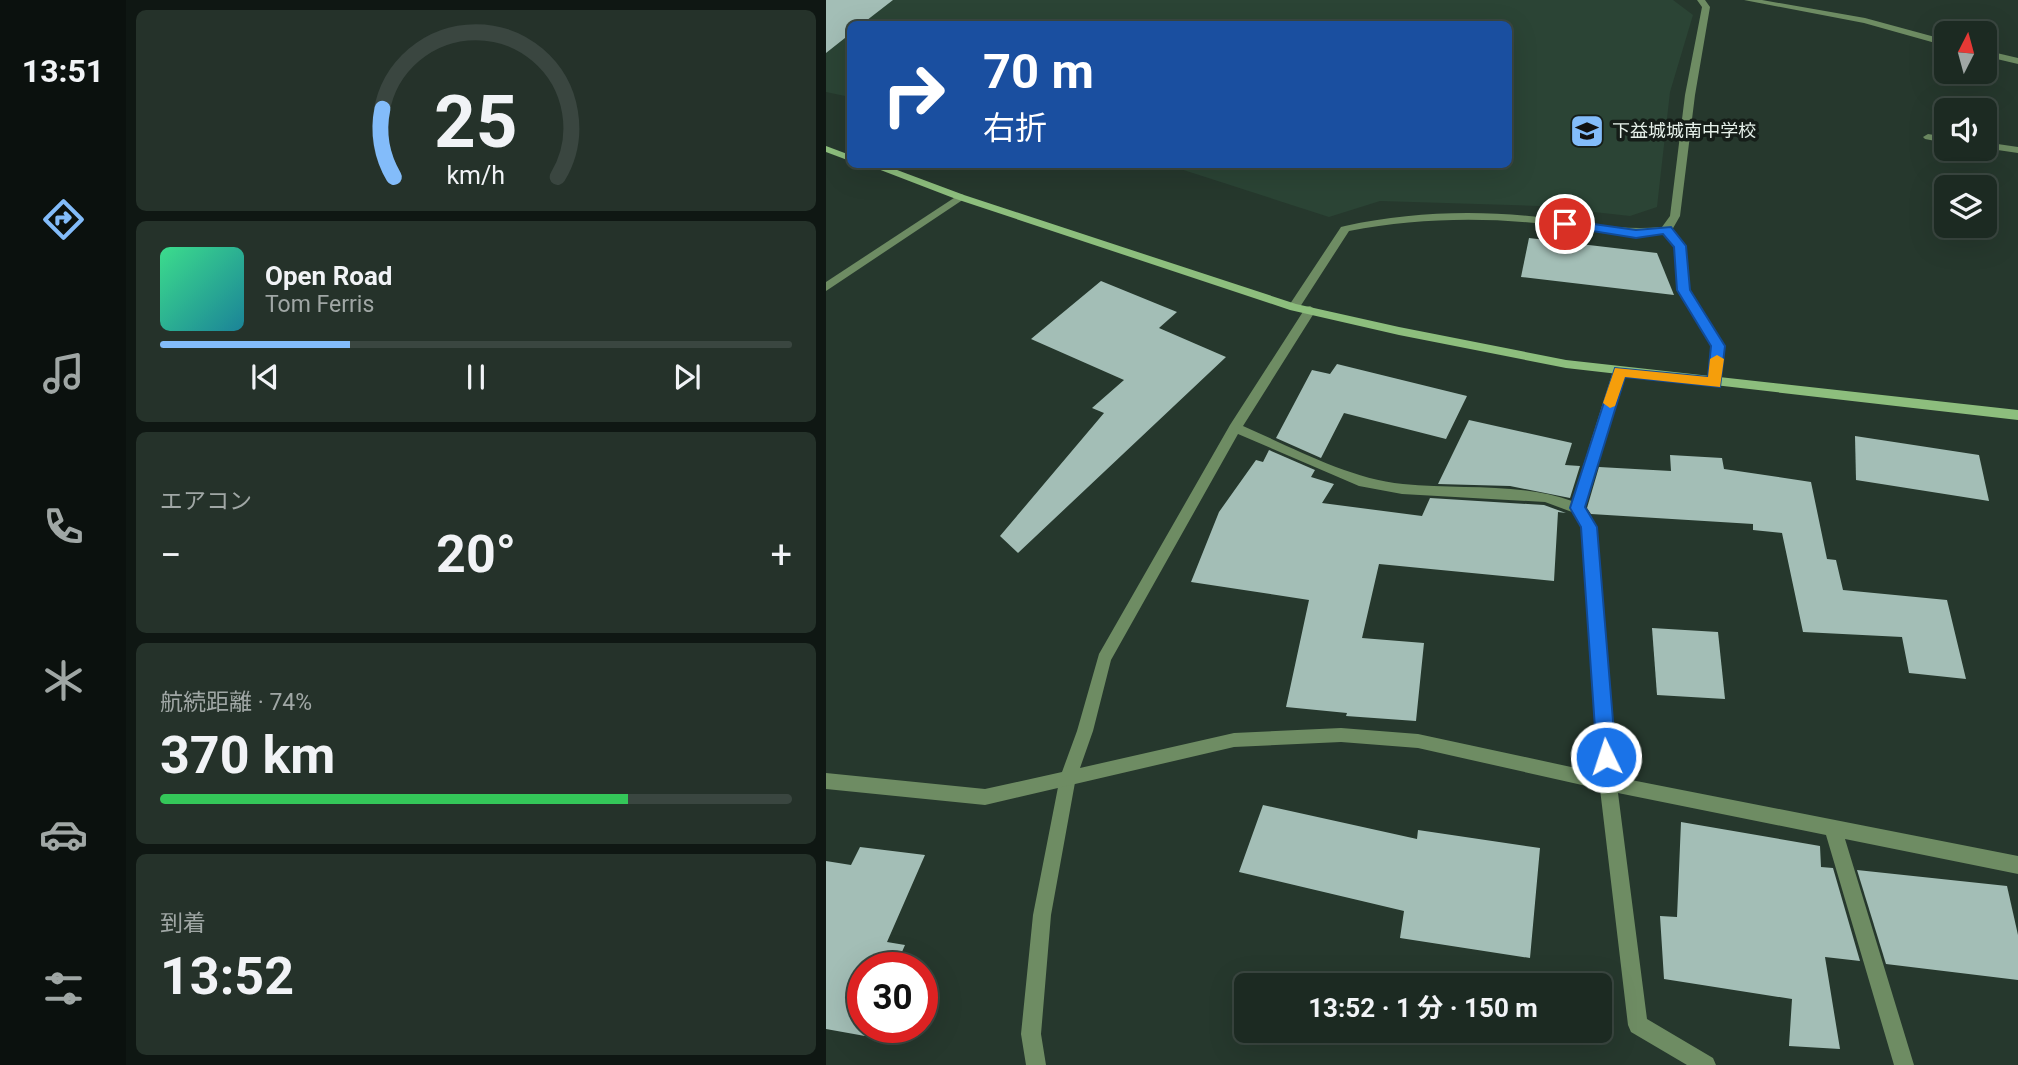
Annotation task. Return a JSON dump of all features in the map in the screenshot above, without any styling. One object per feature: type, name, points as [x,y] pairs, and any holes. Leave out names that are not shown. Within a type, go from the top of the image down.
[{"type":"street","points":[[1667,230],[1675,216],[1690,95],[1706,8],[1701,0]]},
{"type":"street","points":[[1748,0],[1865,21],[1934,40]]},
{"type":"street","points":[[1997,56],[2018,61]]},
{"type":"street","points":[[1928,137],[1934,138]]},
{"type":"street","points":[[1997,147],[2018,150]]},
{"type":"street","points":[[826,149],[847,157]]},
{"type":"street","points":[[881,168],[960,197],[1293,307],[1553,362],[1715,383],[2018,415]]},
{"type":"street","points":[[826,287],[960,197]]},
{"type":"street","points":[[1293,307],[1345,229],[1382,221],[1440,215],[1499,216],[1636,234],[1667,230]]},
{"type":"street","points":[[1667,230],[1680,246],[1684,290],[1718,346],[1715,383]]},
{"type":"street","points":[[1036,1065],[1031,1034],[1042,915],[1068,777],[1085,731],[1104,659],[1235,428],[1310,310]]},
{"type":"street","points":[[1577,508],[1619,371]]},
{"type":"street","points":[[1235,428],[1359,481],[1402,489],[1546,497],[1577,508],[1589,527],[1608,783],[1638,1025],[1706,1065]]},
{"type":"street","points":[[826,782],[985,797],[1234,740],[1341,735],[1418,741],[1608,783],[2018,865]]},
{"type":"street","points":[[1833,828],[1904,1065]]},
{"type":"shaded area","name":"下益城城南中学校","points":[[826,0],[1673,0],[1693,15],[1670,92],[1657,207],[1630,216],[1539,206],[1380,201],[1329,217],[1177,168],[1512,168],[1512,21],[847,21],[847,96],[826,92]]},
{"type":"building","points":[[826,0],[893,0],[866,21],[847,21],[847,36],[826,53]]},
{"type":"building","points":[[1529,238],[1657,253],[1674,295],[1521,277]]},
{"type":"building","points":[[1101,281],[1177,312],[1159,328],[1226,357],[1018,553],[1000,536],[1104,413],[1092,408],[1124,380],[1031,339]]},
{"type":"building","points":[[1337,364],[1467,396],[1446,439],[1344,413],[1321,458],[1276,438],[1312,370],[1330,374]]},
{"type":"building","points":[[1469,420],[1572,443],[1565,465],[1580,466],[1570,498],[1510,486],[1438,484]]},
{"type":"building","points":[[1855,436],[1979,455],[1989,501],[1856,480]]},
{"type":"building","points":[[1269,450],[1315,470],[1311,477],[1334,484],[1322,503],[1422,516],[1430,498],[1544,505],[1566,513],[1558,512],[1554,581],[1379,564],[1362,638],[1424,643],[1416,721],[1346,716],[1347,713],[1286,707],[1309,600],[1191,582],[1219,512],[1256,460],[1263,462]]},
{"type":"building","points":[[1670,455],[1722,458],[1724,469],[1811,482],[1827,559],[1836,560],[1843,590],[1947,600],[1966,679],[1909,673],[1902,637],[1803,632],[1782,533],[1753,530],[1753,524],[1591,514],[1587,508],[1599,467],[1671,471]]},
{"type":"building","points":[[1652,628],[1718,632],[1725,699],[1657,695]]},
{"type":"building","points":[[1263,805],[1417,839],[1418,830],[1540,848],[1530,958],[1400,938],[1404,911],[1239,872]]},
{"type":"building","points":[[1681,822],[1820,846],[1821,867],[1833,868],[1860,961],[1825,957],[1840,1049],[1789,1046],[1792,999],[1664,979],[1660,916],[1677,917]]},
{"type":"building","points":[[860,847],[925,855],[887,942],[905,945],[902,952],[847,952],[847,1033],[826,1029],[826,861],[851,865]]},
{"type":"building","points":[[1857,870],[2007,886],[2018,935],[2018,980],[1886,964]]},
{"type":"slow traffic","points":[[1610,403],[1619,371],[1715,383],[1717,359]]},
{"type":"place","name":"下益城城南中学校","points":[[1587,131]]},
{"type":"route","points":[[1565,224],[1636,234],[1667,230],[1680,246],[1684,290],[1718,346],[1715,383],[1619,371],[1577,508],[1589,527],[1606,757]]}]
